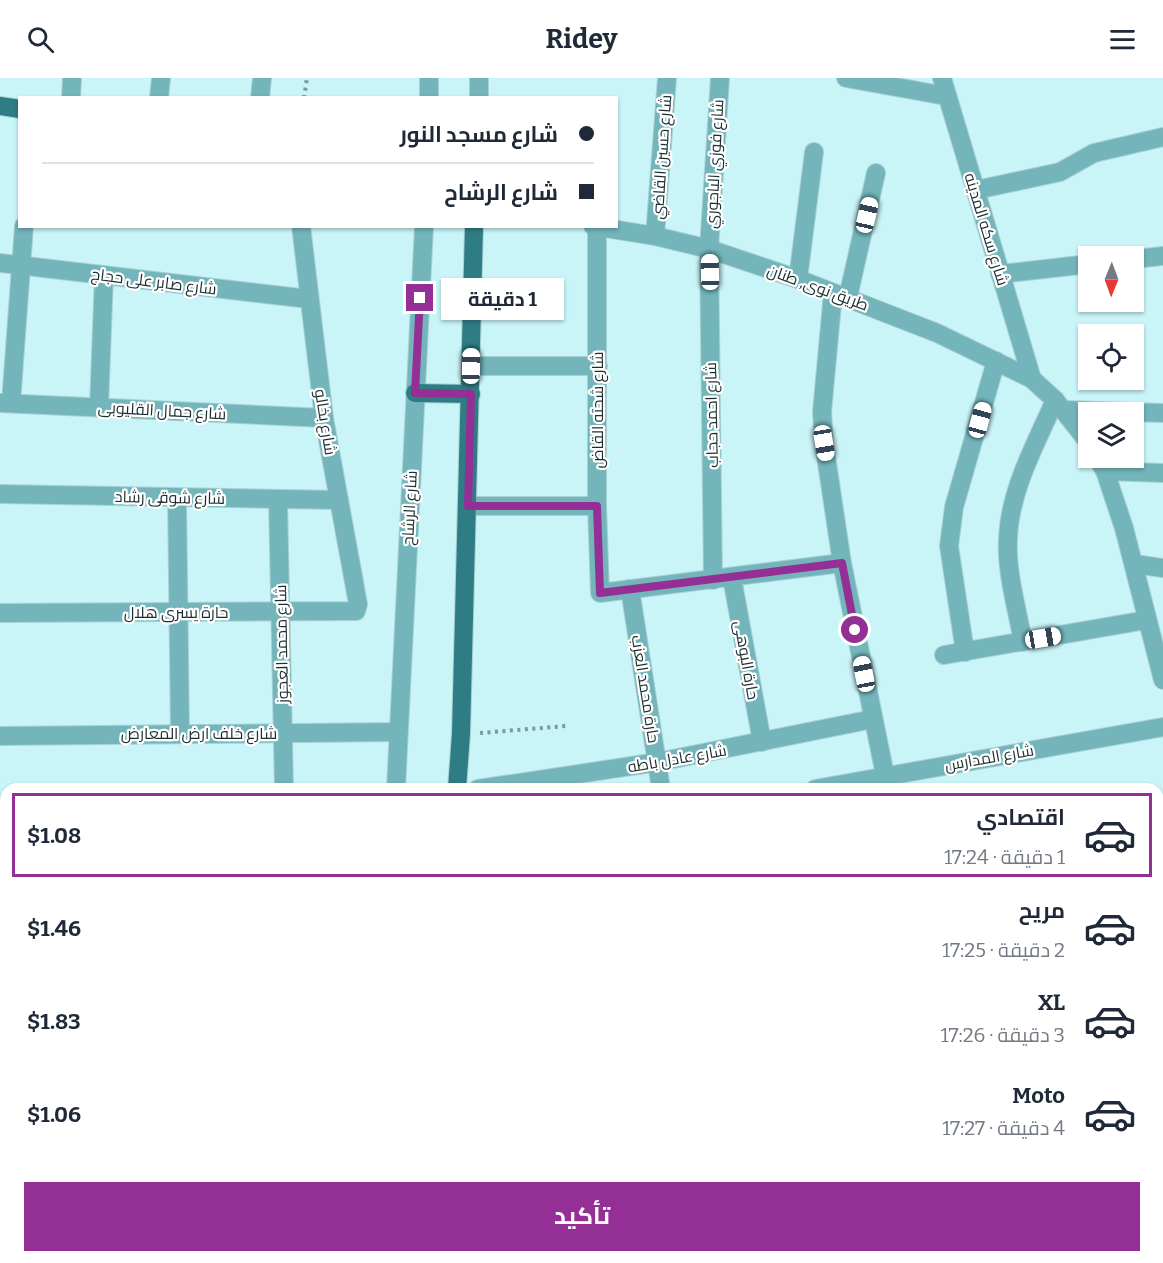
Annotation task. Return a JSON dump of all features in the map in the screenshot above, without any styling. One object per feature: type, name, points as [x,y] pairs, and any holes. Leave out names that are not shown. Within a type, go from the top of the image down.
[{"type":"main road","points":[[0,106],[18,109]]},
{"type":"main road","points":[[457,783],[468,506],[474,228]]},
{"type":"main road","points":[[415,393],[471,394]]},
{"type":"street","points":[[71,96],[72,78]]},
{"type":"street","points":[[159,96],[161,78]]},
{"type":"street","points":[[260,96],[262,78]]},
{"type":"street","points":[[429,78],[429,96]]},
{"type":"street","points":[[479,78],[479,96]]},
{"type":"street","name":"شارع حسين القاضي","points":[[655,236],[667,78]]},
{"type":"street","name":"شارع فوزي الباجوري","points":[[709,249],[720,78]]},
{"type":"street","points":[[846,78],[944,87]]},
{"type":"street","name":"شارع سكه المدينه","points":[[944,87],[1032,379]]},
{"type":"street","points":[[976,190],[1060,172],[1094,153],[1163,137]]},
{"type":"street","points":[[798,279],[814,152]]},
{"type":"street","points":[[876,173],[841,295],[822,412],[842,563],[885,775]]},
{"type":"street","points":[[5,403],[8,331],[21,266],[24,228]]},
{"type":"street","name":"شارع بخالو","points":[[301,228],[324,418],[358,604],[358,609],[352,612]]},
{"type":"street","name":"شارع الرشاح","points":[[396,783],[424,228]]},
{"type":"street","name":"شارع شحته القاض","points":[[595,228],[598,366],[597,506],[600,593],[630,589]]},
{"type":"street","name":"طريق نوى, طنان","points":[[602,228],[655,236],[709,249],[798,279],[937,333],[1032,379]]},
{"type":"street","name":"شارع احمد حجاب","points":[[709,249],[713,580]]},
{"type":"street","points":[[1144,258],[1163,256]]},
{"type":"street","name":"شارع صابر على حجاج","points":[[0,263],[309,299]]},
{"type":"street","points":[[1000,274],[1078,265]]},
{"type":"street","points":[[99,407],[104,275]]},
{"type":"street","points":[[965,652],[949,546],[954,507],[996,361]]},
{"type":"street","points":[[471,366],[598,366]]},
{"type":"street","points":[[1032,379],[1059,405],[1078,429]]},
{"type":"street","name":"شارع جمال القليوبى","points":[[5,403],[324,418]]},
{"type":"street","points":[[1059,405],[1163,413]]},
{"type":"street","points":[[1023,642],[1008,561],[1008,525],[1017,487],[1059,405]]},
{"type":"street","points":[[1102,468],[1135,564],[1146,620],[1162,671]]},
{"type":"street","points":[[1129,468],[1163,473]]},
{"type":"street","name":"شارع شوقى رشاد","points":[[0,494],[339,500]]},
{"type":"street","points":[[177,498],[180,734]]},
{"type":"street","name":"شارع محمد العجوز","points":[[278,500],[284,783]]},
{"type":"street","points":[[468,506],[597,506]]},
{"type":"street","points":[[630,589],[842,563]]},
{"type":"street","points":[[1135,564],[1163,568]]},
{"type":"street","name":"حارة البوهى","points":[[732,578],[762,742]]},
{"type":"street","name":"حارة محمد العزب","points":[[630,589],[661,783]]},
{"type":"street","name":"حارة يسرى هلال","points":[[0,613],[352,612]]},
{"type":"street","points":[[944,655],[1146,620]]},
{"type":"street","name":"شارع عادل باطه","points":[[518,783],[658,762],[873,718]]},
{"type":"street","name":"شارع المدارس","points":[[845,783],[1163,727]]},
{"type":"street","name":"شارع خلف ارض المعارض","points":[[0,736],[398,732]]},
{"type":"path","points":[[304,96],[307,78]]},
{"type":"path","points":[[461,734],[566,726]]},
{"type":"route","points":[[420,298],[415,393],[471,394],[468,506],[597,506],[600,593],[842,563],[855,630]]}]
